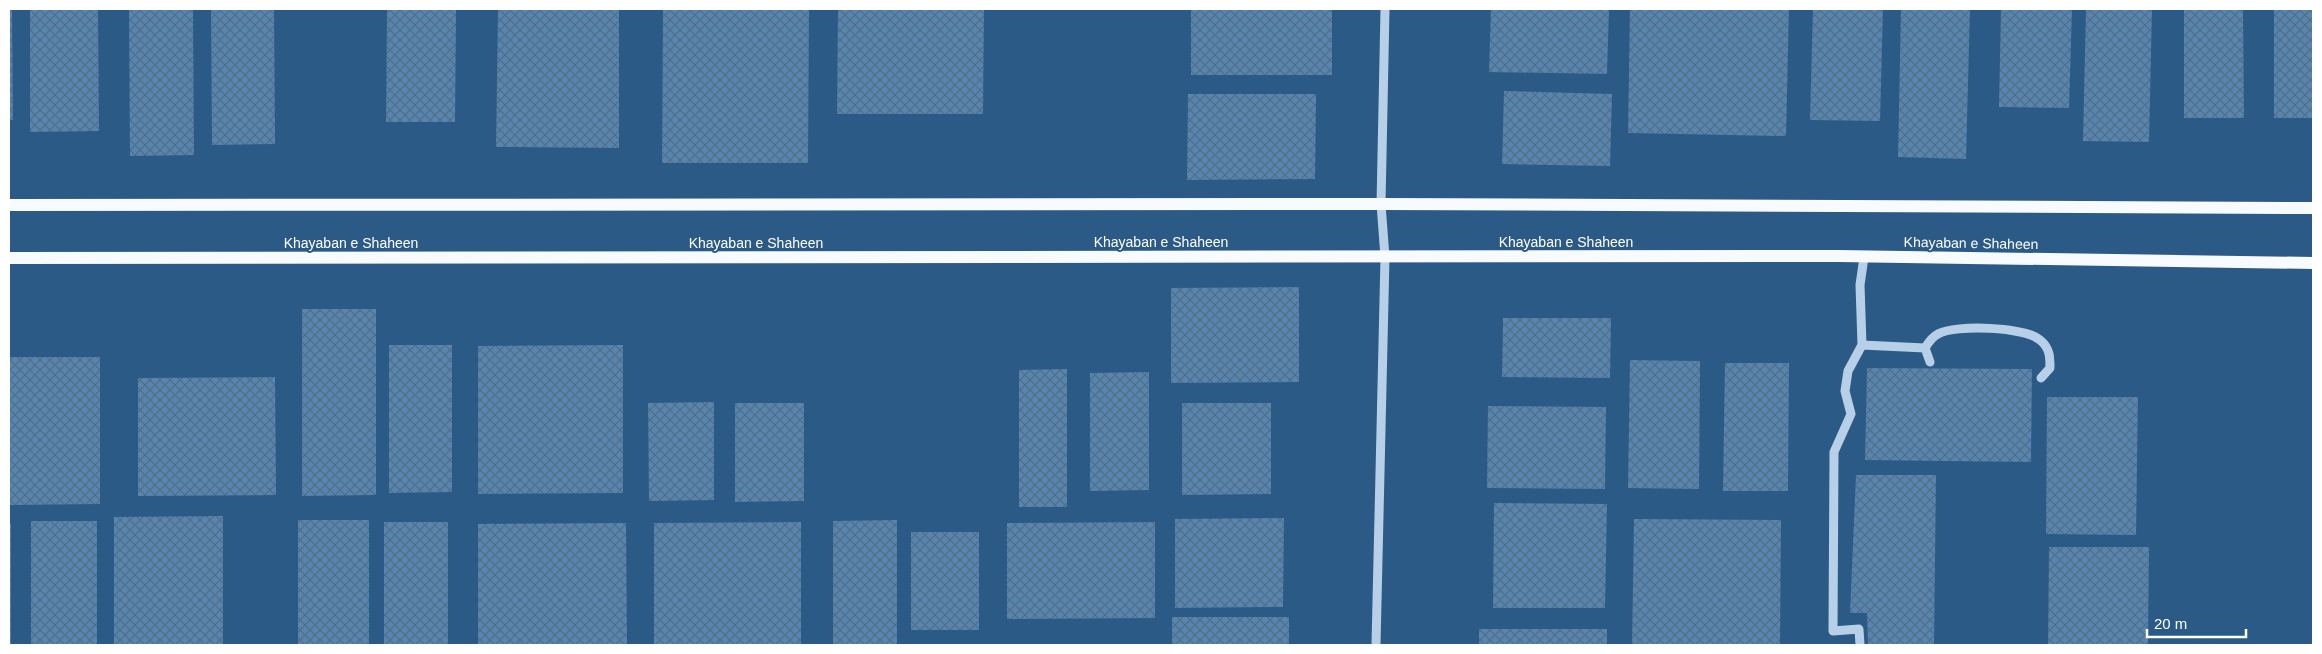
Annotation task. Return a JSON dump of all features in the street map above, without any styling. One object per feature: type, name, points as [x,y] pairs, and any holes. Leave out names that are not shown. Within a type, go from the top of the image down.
[{"type":"main road","points":[[9,205],[1381,204],[2313,208]]},
{"type":"main road","name":"Khayaban e Shaheen","points":[[9,258],[1864,257],[2313,263]]},
{"type":"street","points":[[1376,645],[1385,257],[1381,204],[1385,9]]},
{"type":"street","points":[[1860,645],[1860,629],[1833,631],[1834,452],[1851,414],[1845,391],[1848,371],[1862,345],[1860,285],[1864,257]]},
{"type":"street","points":[[1930,362],[1925,348],[1929,341],[1939,333],[1968,328],[2027,333],[2040,340],[2050,352],[2050,368],[2041,378]]},
{"type":"street","points":[[1862,345],[1925,348]]},
{"type":"building","points":[[9,9],[12,9],[13,120],[9,120]]},
{"type":"building","points":[[30,9],[98,9],[99,131],[30,132]]},
{"type":"building","points":[[129,9],[193,9],[194,155],[130,156]]},
{"type":"building","points":[[211,9],[274,9],[275,144],[212,145]]},
{"type":"building","points":[[387,9],[456,9],[455,122],[386,122]]},
{"type":"building","points":[[663,9],[809,9],[808,163],[662,163]]},
{"type":"building","points":[[838,9],[984,9],[983,114],[837,114]]},
{"type":"building","points":[[1191,9],[1332,9],[1332,75],[1191,75]]},
{"type":"building","points":[[1491,9],[1609,9],[1607,74],[1489,72]]},
{"type":"building","points":[[1630,9],[1789,9],[1786,136],[1628,133]]},
{"type":"building","points":[[1813,9],[1883,9],[1880,121],[1810,120]]},
{"type":"building","points":[[1901,9],[1970,9],[1966,159],[1898,157]]},
{"type":"building","points":[[2001,9],[2072,9],[2069,108],[1999,107]]},
{"type":"building","points":[[2086,9],[2152,9],[2149,142],[2083,141]]},
{"type":"building","points":[[2184,9],[2243,9],[2244,118],[2184,118]]},
{"type":"building","points":[[2274,9],[2313,9],[2313,118],[2274,118]]},
{"type":"building","points":[[498,10],[619,10],[619,148],[496,147]]},
{"type":"building","points":[[1504,91],[1612,94],[1610,166],[1502,164]]},
{"type":"building","points":[[1188,94],[1316,94],[1315,179],[1187,180]]},
{"type":"building","points":[[1299,287],[1299,382],[1171,383],[1171,288]]},
{"type":"building","points":[[302,309],[376,309],[376,495],[302,496]]},
{"type":"building","points":[[1503,318],[1611,318],[1610,378],[1502,377]]},
{"type":"building","points":[[389,345],[452,345],[452,492],[389,493]]},
{"type":"building","points":[[623,345],[623,493],[478,494],[478,346]]},
{"type":"building","points":[[9,357],[100,357],[100,504],[9,505]]},
{"type":"building","points":[[1630,360],[1700,361],[1699,489],[1628,488]]},
{"type":"building","points":[[1725,363],[1789,363],[1788,491],[1723,491]]},
{"type":"building","points":[[1867,368],[2032,369],[2031,462],[1865,460]]},
{"type":"building","points":[[1067,369],[1067,507],[1019,507],[1019,370]]},
{"type":"building","points":[[1149,372],[1149,490],[1090,491],[1090,373]]},
{"type":"building","points":[[275,377],[276,495],[138,496],[138,378]]},
{"type":"building","points":[[2047,397],[2138,397],[2136,535],[2046,534]]},
{"type":"building","points":[[714,402],[714,500],[649,501],[648,403]]},
{"type":"building","points":[[735,403],[804,403],[804,501],[735,502]]},
{"type":"building","points":[[1182,403],[1271,403],[1271,494],[1182,495]]},
{"type":"building","points":[[1488,406],[1606,407],[1605,489],[1487,488]]},
{"type":"building","points":[[1856,475],[1936,475],[1934,645],[1868,644],[1867,613],[1850,613]]},
{"type":"building","points":[[1494,503],[1607,504],[1605,608],[1493,608]]},
{"type":"building","points":[[223,516],[223,645],[114,645],[114,517]]},
{"type":"building","points":[[1284,518],[1283,607],[1175,608],[1175,519]]},
{"type":"building","points":[[1634,519],[1781,520],[1780,645],[1632,645]]},
{"type":"building","points":[[298,520],[369,520],[369,645],[298,645]]},
{"type":"building","points":[[897,520],[897,645],[833,645],[833,521]]},
{"type":"building","points":[[31,521],[97,521],[97,645],[31,645]]},
{"type":"building","points":[[384,522],[448,522],[448,645],[384,645]]},
{"type":"building","points":[[801,522],[801,645],[654,645],[654,523]]},
{"type":"building","points":[[1155,522],[1155,618],[1007,619],[1007,523]]},
{"type":"building","points":[[626,523],[627,645],[478,645],[478,524]]},
{"type":"building","points":[[9,524],[11,524],[11,645],[9,645]]},
{"type":"building","points":[[911,532],[979,532],[979,630],[911,630]]},
{"type":"building","points":[[2049,547],[2149,547],[2148,645],[2048,645]]},
{"type":"building","points":[[1172,617],[1289,617],[1289,645],[1172,645]]},
{"type":"building","points":[[1479,629],[1607,629],[1607,645],[1479,645]]}]
